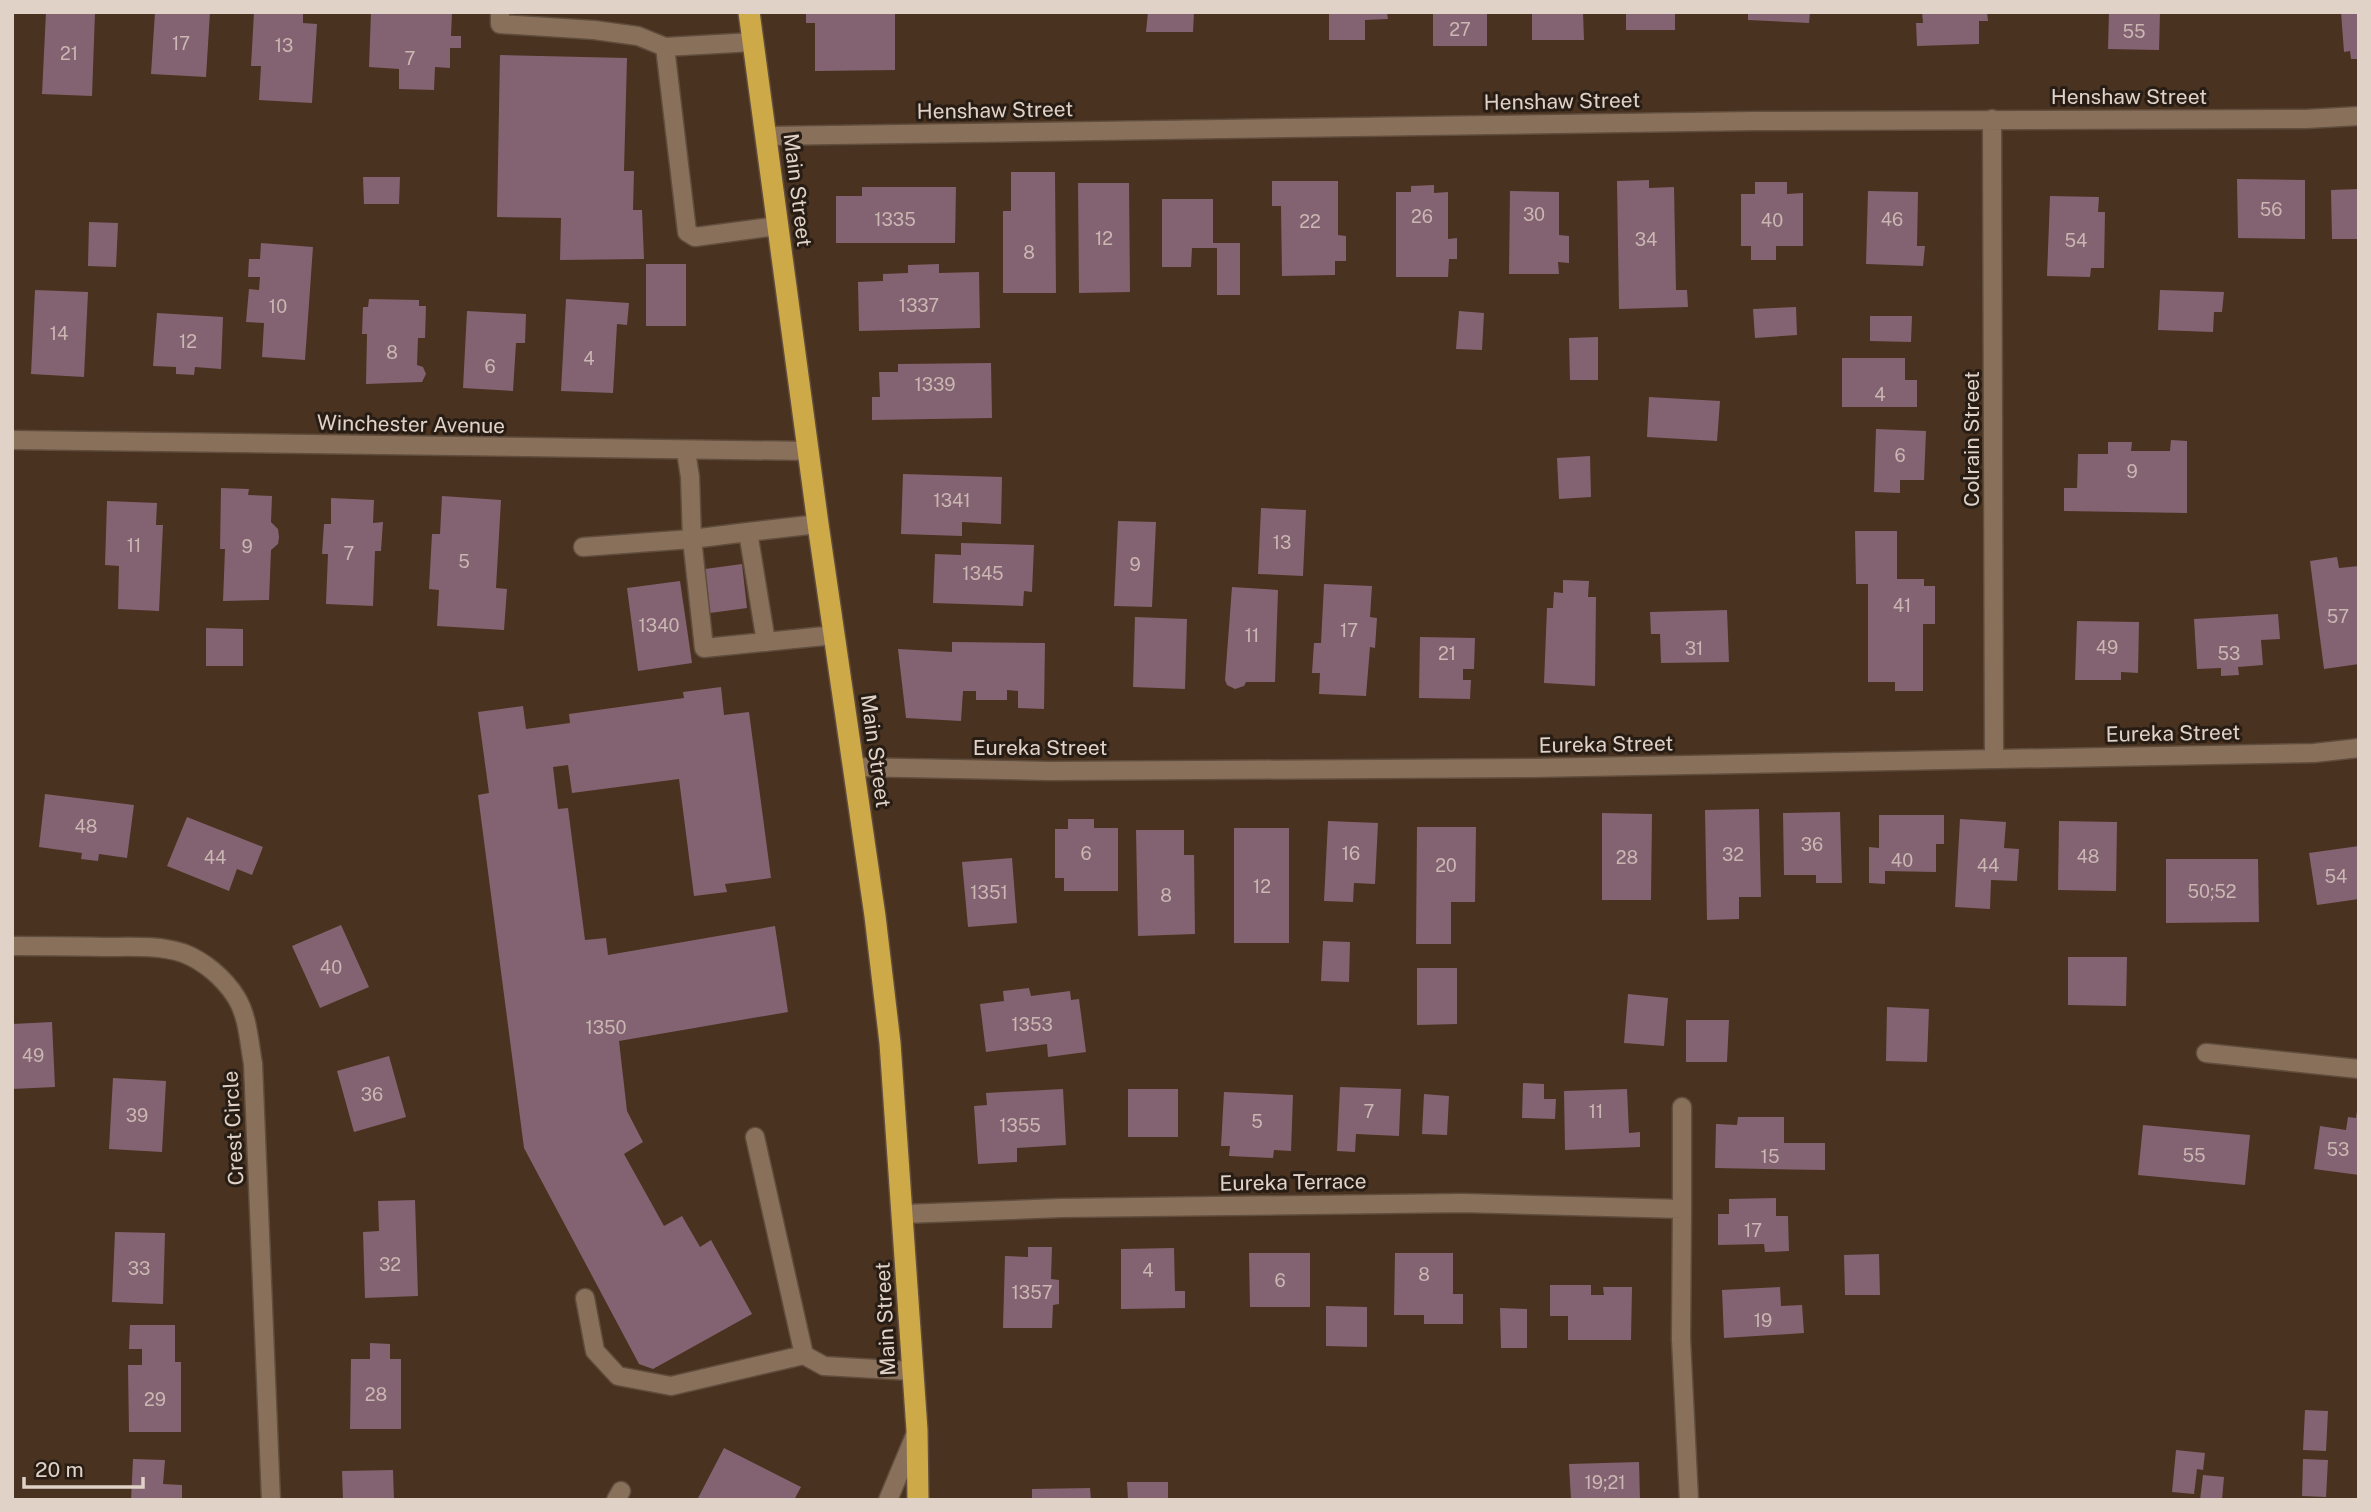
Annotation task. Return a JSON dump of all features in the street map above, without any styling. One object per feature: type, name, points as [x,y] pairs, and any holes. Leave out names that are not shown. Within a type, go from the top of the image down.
[{"type":"highway","name":"Main Street","points":[[749,12],[818,524],[875,916],[890,1043],[917,1430],[918,1500]]},
{"type":"street","points":[[500,12],[500,24],[594,30],[638,36],[665,47],[753,42]]},
{"type":"street","points":[[665,47],[687,232],[695,237],[777,226]]},
{"type":"street","name":"Henshaw Street","points":[[766,136],[1699,121],[2293,119],[2359,116]]},
{"type":"street","name":"Colrain Street","points":[[1992,120],[1994,758]]},
{"type":"street","name":"Winchester Avenue","points":[[12,440],[809,451]]},
{"type":"street","points":[[686,451],[704,648],[835,635]]},
{"type":"street","points":[[583,547],[692,539],[818,524]]},
{"type":"street","points":[[748,532],[766,642]]},
{"type":"street","name":"Eureka Street","points":[[854,767],[1049,771],[1518,768],[2314,753],[2359,748]]},
{"type":"street","name":"Crest Circle","points":[[12,946],[141,947],[171,950],[205,965],[237,998],[245,1018],[253,1064],[271,1500]]},
{"type":"street","points":[[2206,1054],[2359,1069]]},
{"type":"street","points":[[1682,1107],[1681,1339],[1689,1500]]},
{"type":"street","points":[[755,1137],[804,1355]]},
{"type":"street","name":"Eureka Terrace","points":[[903,1214],[1060,1208],[1449,1203],[1682,1209]]},
{"type":"street","points":[[585,1297],[595,1351],[618,1376],[671,1386],[804,1355],[824,1366],[912,1371]]},
{"type":"street","points":[[888,1500],[917,1430]]},
{"type":"building","points":[[46,12],[95,12],[92,96],[42,94]]},
{"type":"building","points":[[155,12],[210,12],[206,77],[151,74]]},
{"type":"building","points":[[254,12],[303,12],[303,23],[317,24],[312,103],[259,100],[261,66],[251,66]]},
{"type":"building","points":[[371,12],[452,12],[451,36],[461,36],[461,48],[450,48],[450,68],[435,67],[434,90],[399,89],[399,69],[369,67]]},
{"type":"building","points":[[806,12],[895,12],[895,70],[815,71],[815,23],[806,23]]},
{"type":"building","points":[[1148,12],[1194,12],[1193,32],[1146,32]]},
{"type":"building","points":[[1329,12],[1387,12],[1388,19],[1365,20],[1365,40],[1329,40]]},
{"type":"building","points":[[1433,12],[1487,12],[1487,46],[1433,46]]},
{"type":"building","points":[[1532,12],[1583,12],[1584,40],[1532,40]]},
{"type":"building","points":[[1626,12],[1675,12],[1675,30],[1626,30]]},
{"type":"building","points":[[1748,12],[1810,12],[1809,23],[1748,20]]},
{"type":"building","points":[[1922,12],[1987,12],[1988,21],[1979,21],[1979,44],[1917,46],[1916,23],[1923,23]]},
{"type":"building","points":[[2109,12],[2160,12],[2159,50],[2108,49]]},
{"type":"building","points":[[2341,12],[2359,12],[2359,59],[2351,59],[2350,51],[2344,52]]},
{"type":"building","points":[[500,55],[627,58],[624,171],[634,171],[633,210],[642,210],[644,259],[560,260],[561,218],[497,217]]},
{"type":"building","points":[[1011,172],[1055,172],[1056,293],[1003,293],[1003,211],[1011,211]]},
{"type":"building","points":[[363,177],[400,177],[399,204],[364,204]]},
{"type":"building","points":[[2237,179],[2305,180],[2305,239],[2238,238]]},
{"type":"building","points":[[1649,180],[1649,188],[1674,187],[1676,290],[1687,290],[1688,307],[1619,309],[1617,181]]},
{"type":"building","points":[[1272,181],[1338,181],[1338,235],[1346,236],[1346,261],[1335,261],[1335,275],[1282,276],[1281,206],[1272,206]]},
{"type":"building","points":[[1755,182],[1787,182],[1787,194],[1803,193],[1803,246],[1776,246],[1776,260],[1751,260],[1751,246],[1741,246],[1741,194],[1755,194]]},
{"type":"building","points":[[1078,183],[1129,183],[1130,292],[1079,293]]},
{"type":"building","points":[[1434,185],[1434,193],[1448,192],[1448,239],[1457,238],[1457,259],[1449,259],[1448,277],[1396,277],[1396,192],[1411,192],[1411,186]]},
{"type":"building","points":[[862,187],[956,187],[955,243],[836,243],[836,196],[862,196]]},
{"type":"building","points":[[2359,189],[2359,239],[2332,239],[2331,190]]},
{"type":"building","points":[[1510,191],[1559,192],[1559,235],[1569,236],[1569,263],[1558,262],[1559,274],[1509,274]]},
{"type":"building","points":[[1868,191],[1918,192],[1917,246],[1925,246],[1923,266],[1866,264]]},
{"type":"building","points":[[2050,196],[2099,197],[2098,212],[2105,212],[2104,268],[2091,268],[2090,277],[2047,276]]},
{"type":"building","points":[[1162,199],[1213,199],[1213,243],[1240,243],[1240,295],[1217,295],[1217,248],[1192,248],[1191,267],[1162,267]]},
{"type":"building","points":[[89,222],[118,223],[116,267],[88,266]]},
{"type":"building","points":[[261,243],[313,247],[305,360],[262,357],[264,323],[246,322],[249,289],[259,290],[260,277],[248,277],[249,259],[260,259]]},
{"type":"building","points":[[646,264],[686,264],[686,326],[646,326]]},
{"type":"building","points":[[939,264],[939,273],[979,272],[980,328],[859,331],[858,282],[883,281],[883,274],[908,273],[908,265]]},
{"type":"building","points":[[35,290],[88,292],[84,377],[31,374]]},
{"type":"building","points":[[2160,290],[2224,292],[2222,312],[2214,312],[2213,332],[2158,330]]},
{"type":"building","points":[[369,299],[419,300],[419,306],[426,306],[425,338],[418,338],[417,365],[423,367],[426,374],[422,382],[366,384],[367,334],[362,334],[363,307],[368,307]]},
{"type":"building","points":[[566,299],[629,303],[627,325],[617,324],[613,393],[561,391]]},
{"type":"building","points":[[1796,307],[1797,335],[1755,338],[1753,309]]},
{"type":"building","points":[[467,311],[526,314],[525,343],[516,343],[513,391],[463,388]]},
{"type":"building","points":[[1459,311],[1484,313],[1482,350],[1456,349]]},
{"type":"building","points":[[157,313],[223,317],[221,369],[195,367],[194,375],[176,374],[176,367],[153,366]]},
{"type":"building","points":[[1870,316],[1912,316],[1911,342],[1870,341]]},
{"type":"building","points":[[1598,337],[1598,380],[1570,380],[1569,338]]},
{"type":"building","points":[[1842,358],[1905,358],[1905,380],[1917,380],[1917,407],[1842,407]]},
{"type":"building","points":[[991,363],[992,418],[872,420],[872,397],[880,397],[879,372],[898,372],[898,364]]},
{"type":"building","points":[[1649,397],[1720,401],[1717,441],[1647,437]]},
{"type":"building","points":[[1876,429],[1926,431],[1924,480],[1900,480],[1900,493],[1874,492]]},
{"type":"building","points":[[2171,440],[2187,441],[2187,513],[2064,511],[2064,488],[2077,488],[2078,454],[2108,454],[2108,442],[2132,442],[2131,451],[2170,451]]},
{"type":"building","points":[[1590,456],[1591,497],[1559,499],[1557,458]]},
{"type":"building","points":[[903,474],[1002,477],[1001,524],[962,522],[962,536],[901,534]]},
{"type":"building","points":[[221,488],[249,489],[248,495],[272,496],[271,522],[278,529],[279,537],[278,544],[271,550],[269,600],[223,601],[225,549],[220,549]]},
{"type":"building","points":[[442,496],[501,500],[496,588],[507,589],[504,630],[437,626],[439,590],[429,589],[432,534],[440,534]]},
{"type":"building","points":[[331,498],[374,500],[373,523],[383,522],[381,551],[375,551],[373,606],[326,604],[328,554],[322,554],[324,524],[331,524]]},
{"type":"building","points":[[107,501],[157,503],[156,525],[163,525],[159,611],[118,609],[119,566],[105,565]]},
{"type":"building","points":[[1261,508],[1306,510],[1303,576],[1258,574]]},
{"type":"building","points":[[1118,521],[1156,522],[1152,607],[1114,606]]},
{"type":"building","points":[[1855,531],[1897,531],[1897,579],[1924,579],[1924,586],[1935,586],[1935,624],[1923,624],[1923,691],[1895,691],[1895,682],[1868,682],[1868,584],[1856,584]]},
{"type":"building","points":[[961,543],[1034,545],[1032,592],[1024,591],[1023,606],[933,603],[935,554],[961,555]]},
{"type":"building","points":[[2337,557],[2339,568],[2359,566],[2359,664],[2324,669],[2310,561]]},
{"type":"building","points":[[742,564],[747,608],[710,613],[705,569]]},
{"type":"building","points":[[1563,580],[1589,581],[1588,597],[1596,597],[1595,686],[1544,683],[1547,608],[1553,608],[1554,592],[1563,593]]},
{"type":"building","points":[[680,581],[692,663],[638,671],[627,588]]},
{"type":"building","points":[[1324,584],[1372,586],[1370,617],[1377,618],[1375,648],[1370,647],[1366,696],[1319,694],[1320,673],[1312,673],[1314,643],[1321,643]]},
{"type":"building","points":[[1232,587],[1278,590],[1275,682],[1246,682],[1244,686],[1235,689],[1227,685],[1225,680]]},
{"type":"building","points":[[1727,610],[1729,662],[1661,663],[1660,634],[1651,634],[1650,612]]},
{"type":"building","points":[[2278,614],[2280,639],[2261,640],[2263,665],[2238,667],[2239,675],[2221,676],[2221,668],[2197,669],[2194,619]]},
{"type":"building","points":[[1135,617],[1187,619],[1185,689],[1133,687]]},
{"type":"building","points":[[2077,621],[2139,622],[2138,673],[2121,672],[2121,680],[2075,680]]},
{"type":"building","points":[[206,628],[243,629],[243,666],[206,666]]},
{"type":"building","points":[[1420,637],[1475,638],[1474,669],[1463,669],[1463,680],[1471,680],[1470,699],[1419,698]]},
{"type":"building","points":[[952,642],[1045,643],[1044,709],[1018,708],[1018,691],[1007,690],[1007,700],[976,700],[976,691],[963,691],[961,721],[906,718],[898,649],[952,652]]},
{"type":"building","points":[[721,687],[724,715],[749,712],[771,878],[725,884],[727,892],[694,896],[679,779],[572,793],[568,765],[553,767],[558,809],[568,808],[585,940],[606,938],[608,955],[775,926],[788,1012],[619,1041],[627,1111],[643,1142],[624,1154],[664,1226],[682,1216],[700,1247],[711,1240],[752,1314],[653,1369],[639,1364],[524,1148],[478,795],[489,793],[478,712],[523,706],[526,729],[570,723],[569,714],[684,698],[683,692]]},
{"type":"building","points":[[45,794],[134,805],[127,858],[99,854],[98,861],[81,859],[82,853],[39,847]]},
{"type":"building","points":[[1759,809],[1761,897],[1739,897],[1739,919],[1707,920],[1705,810]]},
{"type":"building","points":[[1840,812],[1842,883],[1816,883],[1816,875],[1784,875],[1783,813]]},
{"type":"building","points":[[1602,813],[1652,814],[1651,900],[1602,900]]},
{"type":"building","points":[[1879,815],[1944,815],[1944,844],[1936,844],[1936,872],[1885,871],[1885,884],[1869,883],[1869,847],[1879,848]]},
{"type":"building","points":[[187,817],[263,847],[252,875],[237,869],[229,891],[167,866]]},
{"type":"building","points":[[1068,819],[1094,819],[1094,828],[1118,828],[1118,891],[1064,891],[1064,878],[1055,878],[1055,829],[1068,829]]},
{"type":"building","points":[[1960,819],[2006,822],[2004,848],[2019,849],[2017,881],[1991,880],[1990,909],[1955,907]]},
{"type":"building","points":[[1328,821],[1378,823],[1375,884],[1354,883],[1353,902],[1324,901]]},
{"type":"building","points":[[2059,821],[2117,822],[2116,891],[2058,890]]},
{"type":"building","points":[[1417,827],[1476,827],[1475,902],[1451,902],[1451,944],[1416,944]]},
{"type":"building","points":[[1234,828],[1289,828],[1289,943],[1234,943]]},
{"type":"building","points":[[1136,830],[1184,830],[1184,855],[1194,855],[1195,934],[1138,936]]},
{"type":"building","points":[[2359,846],[2359,899],[2317,905],[2309,853]]},
{"type":"building","points":[[1012,858],[1017,923],[968,927],[962,862]]},
{"type":"building","points":[[2166,859],[2258,859],[2259,922],[2166,923]]},
{"type":"building","points":[[341,925],[369,987],[320,1008],[292,946]]},
{"type":"building","points":[[1323,941],[1350,942],[1349,982],[1321,981]]},
{"type":"building","points":[[2068,957],[2127,957],[2126,1006],[2068,1005]]},
{"type":"building","points":[[1417,968],[1457,968],[1457,1024],[1417,1025]]},
{"type":"building","points":[[1029,988],[1031,996],[1070,991],[1071,1000],[1079,999],[1086,1052],[1048,1057],[1047,1044],[986,1052],[980,1004],[1004,1001],[1003,991]]},
{"type":"building","points":[[1628,994],[1668,998],[1664,1046],[1624,1043]]},
{"type":"building","points":[[1887,1007],[1929,1009],[1927,1062],[1886,1061]]},
{"type":"building","points":[[1686,1020],[1729,1020],[1727,1062],[1686,1062]]},
{"type":"building","points":[[52,1022],[55,1087],[12,1089],[12,1024]]},
{"type":"building","points":[[389,1056],[406,1117],[354,1132],[337,1071]]},
{"type":"building","points":[[113,1078],[166,1081],[162,1152],[109,1149]]},
{"type":"building","points":[[1523,1083],[1544,1084],[1544,1099],[1556,1099],[1555,1119],[1522,1118]]},
{"type":"building","points":[[1340,1087],[1401,1089],[1399,1136],[1356,1134],[1355,1152],[1337,1151]]},
{"type":"building","points":[[1063,1089],[1066,1145],[1017,1148],[1017,1162],[978,1164],[974,1106],[987,1105],[986,1093]]},
{"type":"building","points":[[1128,1089],[1178,1089],[1178,1137],[1128,1137]]},
{"type":"building","points":[[1627,1089],[1629,1133],[1640,1132],[1640,1147],[1565,1150],[1564,1091]]},
{"type":"building","points":[[1224,1092],[1293,1095],[1291,1151],[1274,1150],[1273,1158],[1229,1156],[1230,1146],[1221,1146]]},
{"type":"building","points":[[1424,1094],[1449,1096],[1447,1135],[1422,1134]]},
{"type":"building","points":[[2357,1111],[2359,1175],[2314,1169],[2320,1126],[2346,1130],[2348,1117],[2356,1118]]},
{"type":"building","points":[[1738,1117],[1784,1117],[1784,1143],[1825,1143],[1825,1170],[1715,1168],[1716,1124],[1737,1125]]},
{"type":"building","points":[[2143,1125],[2250,1135],[2245,1185],[2138,1175]]},
{"type":"building","points":[[1776,1198],[1776,1216],[1788,1216],[1789,1251],[1765,1252],[1764,1244],[1718,1245],[1718,1214],[1729,1214],[1729,1199]]},
{"type":"building","points":[[415,1200],[418,1296],[365,1298],[363,1232],[379,1231],[378,1201]]},
{"type":"building","points":[[115,1232],[165,1233],[163,1304],[112,1302]]},
{"type":"building","points":[[1028,1247],[1052,1247],[1051,1279],[1059,1280],[1059,1304],[1053,1305],[1052,1328],[1003,1328],[1005,1256],[1028,1257]]},
{"type":"building","points":[[1174,1248],[1175,1291],[1185,1291],[1185,1308],[1121,1309],[1121,1249]]},
{"type":"building","points":[[1249,1253],[1310,1253],[1310,1307],[1250,1307]]},
{"type":"building","points":[[1395,1253],[1453,1253],[1453,1294],[1463,1294],[1463,1324],[1424,1324],[1424,1315],[1394,1315]]},
{"type":"building","points":[[1879,1254],[1880,1295],[1845,1295],[1844,1255]]},
{"type":"building","points":[[1550,1285],[1591,1285],[1591,1295],[1604,1295],[1603,1287],[1632,1287],[1631,1340],[1568,1340],[1568,1316],[1550,1316]]},
{"type":"building","points":[[1780,1287],[1781,1306],[1802,1305],[1804,1333],[1724,1338],[1722,1290]]},
{"type":"building","points":[[1326,1306],[1367,1307],[1367,1347],[1326,1346]]},
{"type":"building","points":[[1500,1308],[1527,1309],[1527,1348],[1501,1348]]},
{"type":"building","points":[[130,1325],[175,1325],[175,1362],[181,1362],[181,1432],[129,1432],[128,1365],[142,1365],[142,1349],[129,1349]]},
{"type":"building","points":[[370,1343],[390,1344],[390,1359],[401,1359],[401,1429],[350,1429],[351,1359],[370,1359]]},
{"type":"building","points":[[2305,1410],[2328,1411],[2326,1451],[2303,1450]]},
{"type":"building","points":[[724,1448],[801,1487],[794,1500],[697,1500]]},
{"type":"building","points":[[2176,1450],[2205,1453],[2203,1470],[2197,1469],[2194,1494],[2172,1492]]},
{"type":"building","points":[[133,1459],[165,1460],[163,1484],[182,1485],[182,1500],[131,1500]]},
{"type":"building","points":[[2303,1459],[2328,1460],[2326,1497],[2302,1496]]},
{"type":"building","points":[[1639,1462],[1640,1500],[1571,1500],[1569,1464]]},
{"type":"building","points":[[393,1470],[394,1500],[343,1500],[342,1471]]},
{"type":"building","points":[[2203,1475],[2224,1477],[2222,1500],[2200,1500]]},
{"type":"building","points":[[1127,1482],[1168,1482],[1168,1500],[1128,1500]]},
{"type":"building","points":[[1090,1488],[1091,1500],[1032,1500],[1032,1489]]}]
